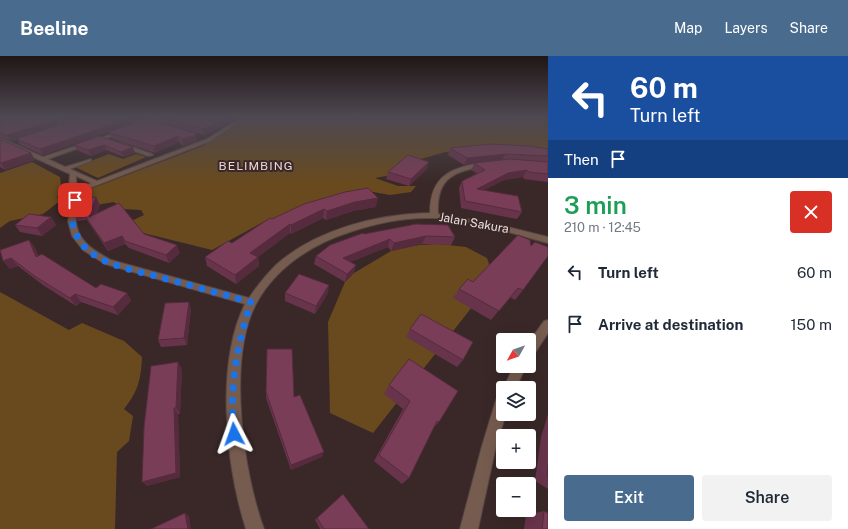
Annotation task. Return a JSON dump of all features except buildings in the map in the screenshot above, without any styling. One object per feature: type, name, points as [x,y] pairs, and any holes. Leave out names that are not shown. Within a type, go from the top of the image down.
[{"type":"street","points":[[43,159],[98,139]]},
{"type":"street","points":[[104,139],[150,155]]},
{"type":"street","points":[[0,140],[96,183]]},
{"type":"street","points":[[209,140],[85,188],[79,193],[75,200],[73,211],[74,231],[80,242],[91,252],[108,262],[251,302]]},
{"type":"street","points":[[0,146],[18,142]]},
{"type":"street","points":[[64,169],[88,160]]},
{"type":"street","points":[[434,216],[434,193],[437,186],[445,178],[467,168],[494,163]]},
{"type":"street","points":[[73,173],[72,186],[75,200]]},
{"type":"street","name":"Jalan Sakura","points":[[255,529],[237,459],[233,421],[234,376],[241,333],[251,302],[261,287],[279,268],[298,252],[322,238],[348,229],[386,220],[434,216],[490,225],[548,240]]},
{"type":"street","points":[[536,342],[548,324]]},
{"type":"street","points":[[469,529],[497,421]]},
{"type":"shaded area","points":[[214,139],[548,139],[548,153],[486,148],[445,152],[414,161],[402,160],[396,165],[402,170],[397,174],[375,178],[398,186],[416,186],[411,192],[390,195],[368,191],[274,225],[267,220],[212,250],[127,229],[127,223],[144,215],[141,210],[122,209],[114,202],[78,208],[81,195],[90,189],[203,146]]},
{"type":"shaded area","points":[[109,154],[123,159],[136,154],[146,157],[98,178],[75,167]]},
{"type":"shaded area","points":[[32,162],[60,177],[62,193],[57,197],[60,201],[43,214],[10,221],[0,228],[0,173]]},
{"type":"shaded area","points":[[439,244],[466,247],[487,258],[494,279],[373,433],[330,413],[328,322],[345,282],[354,273],[391,251],[419,245]]},
{"type":"shaded area","points":[[0,292],[69,330],[82,323],[124,341],[142,357],[141,372],[136,391],[124,409],[133,416],[129,441],[117,452],[115,529],[0,529]]},
{"type":"district","name":"BELIMBING","points":[[256,166]]},
{"type":"route","points":[[75,200],[73,204],[74,231],[80,242],[91,252],[108,262],[251,302],[241,333],[234,376],[234,434]]}]
